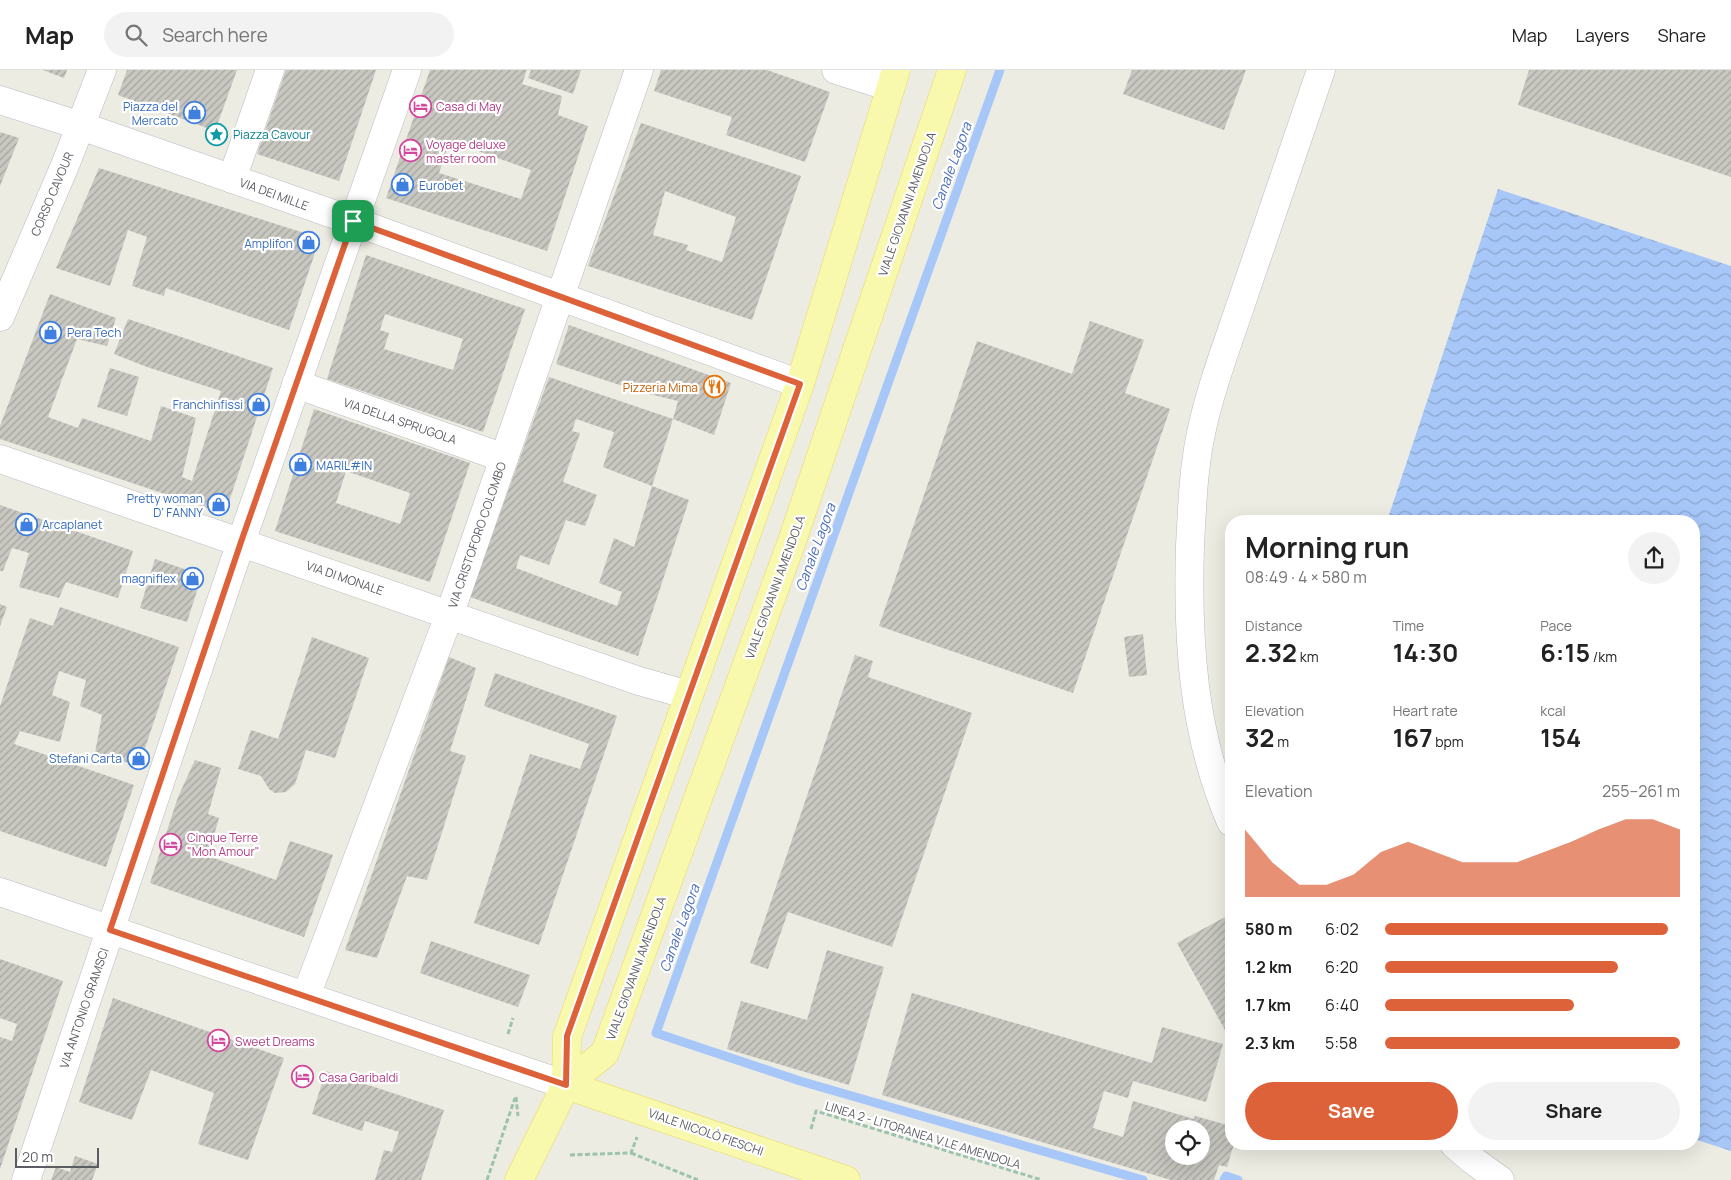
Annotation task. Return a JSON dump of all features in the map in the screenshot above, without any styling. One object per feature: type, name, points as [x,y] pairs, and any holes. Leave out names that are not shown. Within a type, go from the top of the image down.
[{"type":"main road","name":"VIALE GIOVANNI AMENDOLA","points":[[519,1180],[566,1085],[605,1053],[792,541],[952,70]]},
{"type":"main road","name":"VIALE GIOVANNI AMENDOLA","points":[[566,1085],[567,1036],[800,384],[893,78]]},
{"type":"main road","name":"VIALE NICOLÒ FIESCHI","points":[[566,1085],[846,1180]]},
{"type":"street","name":"CORSO CAVOUR","points":[[0,317],[81,126],[102,70]]},
{"type":"street","points":[[232,179],[270,70]]},
{"type":"street","name":"VIA ANTONIO GRAMSCI","points":[[26,1180],[241,542],[407,70]]},
{"type":"street","name":"VIA CRISTOFORO COLOMBO","points":[[306,996],[450,613],[640,70]]},
{"type":"street","points":[[836,70],[893,78]]},
{"type":"street","points":[[1225,807],[1202,729],[1190,658],[1189,584],[1192,486],[1200,437],[1217,376],[1321,70]]},
{"type":"street","name":"VIA DEI MILLE","points":[[0,100],[81,126],[353,221],[800,384]]},
{"type":"street","name":"VIA DELLA SPRUGOLA","points":[[296,384],[504,458]]},
{"type":"street","name":"VIA DI MONALE","points":[[0,459],[450,613],[639,681],[689,695]]},
{"type":"street","points":[[0,892],[566,1085]]},
{"type":"street","points":[[1461,1150],[1500,1180]]},
{"type":"path","points":[[508,1034],[513,1018]]},
{"type":"path","points":[[487,1180],[515,1096],[520,1124]]},
{"type":"path","name":"LINEA 2 - LITORANEA V.LE AMENDOLA","points":[[811,1129],[816,1111],[1042,1180]]},
{"type":"path","points":[[631,1153],[638,1137]]},
{"type":"path","points":[[570,1156],[631,1153],[698,1180]]},
{"type":"water","points":[[1498,189],[1731,266],[1731,1151],[1700,1141],[1700,515],[1389,515]]},
{"type":"building","points":[[43,70],[67,70],[64,78]]},
{"type":"building","name":"Piazza del Mercato","points":[[127,70],[237,70],[215,131],[118,95]]},
{"type":"building","points":[[286,70],[376,70],[339,181],[257,154]]},
{"type":"building","points":[[430,70],[527,70],[522,84],[562,96],[558,115],[588,126],[547,251],[386,198]],"holes":[[[450,141],[531,170],[521,199],[439,173]]]},
{"type":"building","points":[[531,70],[581,70],[573,94],[528,78]]},
{"type":"building","points":[[661,70],[767,70],[830,92],[805,162],[726,135],[732,117],[654,91]]},
{"type":"building","points":[[1132,70],[1246,70],[1224,130],[1123,94]]},
{"type":"building","points":[[1529,70],[1731,70],[1731,177],[1518,105]]},
{"type":"building","points":[[641,123],[801,176],[752,320],[588,266]],"holes":[[[665,191],[736,217],[722,262],[686,250],[688,245],[653,235]]]},
{"type":"building","points":[[0,132],[19,138],[0,186]]},
{"type":"building","points":[[99,168],[320,238],[289,330],[166,288],[164,296],[132,286],[147,237],[128,230],[110,286],[56,268]]},
{"type":"building","points":[[366,255],[525,309],[483,432],[327,379]],"holes":[[[385,314],[463,339],[453,370],[384,349],[389,333],[380,330]]]},
{"type":"building","points":[[50,294],[116,318],[107,346],[77,339],[48,417],[78,428],[82,418],[151,441],[161,406],[196,418],[182,477],[192,481],[221,391],[147,367],[114,354],[128,319],[273,368],[225,514],[0,439],[0,426]]},
{"type":"building","points":[[1090,321],[1144,340],[1125,393],[1170,409],[1073,693],[879,626],[977,341],[1072,374]]},
{"type":"building","points":[[569,325],[731,383],[714,435],[673,419],[678,401],[641,392],[556,364]]},
{"type":"building","points":[[110,368],[139,377],[127,416],[97,407]]},
{"type":"building","points":[[549,377],[673,419],[652,486],[689,500],[638,656],[470,597]],"holes":[[[576,419],[614,432],[603,467],[652,486],[634,547],[614,538],[599,583],[622,592],[617,606],[516,568],[520,555],[549,565],[566,520],[585,526],[597,495],[563,482],[580,433],[572,431]]]},
{"type":"building","points":[[314,409],[470,463],[430,582],[275,531]],"holes":[[[346,471],[410,493],[400,524],[336,503]]]},
{"type":"building","points":[[0,505],[133,551],[118,598],[66,582],[59,598],[19,587],[29,553],[12,548],[3,571],[0,571]]},
{"type":"building","points":[[155,559],[202,575],[187,622],[140,608]]},
{"type":"building","points":[[0,604],[7,607],[0,626]]},
{"type":"building","points":[[60,607],[179,647],[139,766],[95,753],[102,715],[80,706],[86,680],[59,671],[52,695],[70,702],[60,742],[20,731],[14,744],[134,785],[106,867],[0,831],[0,706],[30,618],[53,626]]},
{"type":"building","points":[[1143,634],[1147,675],[1129,677],[1124,637]]},
{"type":"building","points":[[312,637],[369,658],[335,758],[306,750],[295,784],[286,792],[275,793],[269,789],[261,776],[238,769],[251,730],[278,739]]},
{"type":"building","points":[[855,655],[873,661],[868,677],[972,713],[892,947],[788,912],[768,969],[750,963]]},
{"type":"building","points":[[449,657],[476,668],[450,751],[466,756],[427,880],[407,876],[377,958],[345,950]]},
{"type":"building","points":[[495,673],[617,716],[539,945],[474,923],[530,754],[580,769],[589,744],[484,706]]},
{"type":"building","points":[[195,760],[221,768],[208,814],[219,818],[208,856],[276,880],[290,841],[333,855],[304,937],[150,883],[178,797]]},
{"type":"building","points":[[1225,917],[1225,1030],[1177,943]]},
{"type":"building","points":[[431,941],[530,975],[518,1007],[420,973]]},
{"type":"building","points":[[827,950],[884,967],[849,1085],[727,1049],[741,1001],[807,1020]]},
{"type":"building","points":[[0,959],[63,981],[0,1169],[0,1037],[12,1041],[17,1024],[0,1018]]},
{"type":"building","points":[[912,993],[1152,1063],[1162,1027],[1223,1044],[1206,1102],[1133,1081],[1128,1098],[1104,1091],[1093,1128],[1123,1137],[1133,1101],[1194,1119],[1195,1116],[1209,1120],[1165,1120],[1165,1165],[1210,1165],[1210,1120],[1225,1124],[1225,1150],[1232,1150],[1227,1167],[1219,1165],[1214,1180],[1171,1180],[882,1095]]},
{"type":"building","points":[[113,998],[284,1058],[248,1160],[198,1144],[214,1093],[151,1070],[132,1120],[79,1102]]},
{"type":"building","points":[[326,1071],[444,1110],[421,1180],[375,1180],[384,1150],[392,1152],[399,1132],[365,1121],[362,1131],[312,1114]]},
{"type":"building","points":[[75,1156],[98,1164],[92,1180],[51,1180],[56,1167],[70,1172]]},
{"type":"waterway","name":"Canale Lagora","points":[[1000,70],[656,1033],[800,1081],[1143,1180]]},
{"type":"waterway","points":[[1224,1180],[1226,1176],[1238,1180]]},
{"type":"place","name":"Casa di May","points":[[420,106]]},
{"type":"place","name":"Piazza del Mercato","points":[[194,113]]},
{"type":"place","name":"Piazza Cavour","points":[[217,134]]},
{"type":"place","name":"Voyage deluxe master room","points":[[410,151]]},
{"type":"place","name":"Eurobet","points":[[403,185]]},
{"type":"place","name":"Amplifon","points":[[309,243]]},
{"type":"place","name":"Pera Tech","points":[[51,332]]},
{"type":"place","name":"Pizzeria Mima","points":[[714,387]]},
{"type":"place","name":"Franchinfissi","points":[[259,404]]},
{"type":"place","name":"MARIL#IN","points":[[300,465]]},
{"type":"place","name":"Pretty woman D' FANNY","points":[[219,505]]},
{"type":"place","name":"Arcaplanet","points":[[26,524]]},
{"type":"place","name":"magniflex","points":[[192,578]]},
{"type":"place","name":"Stefani Carta","points":[[138,758]]},
{"type":"place","name":"Cinque Terre \"Mon Amour\"","points":[[171,844]]},
{"type":"place","name":"Sweet Dreams","points":[[219,1041]]},
{"type":"place","name":"Casa Garibaldi","points":[[303,1077]]},
{"type":"route","points":[[353,221],[800,384],[567,1036],[566,1085],[110,930],[241,542],[353,221]]}]
